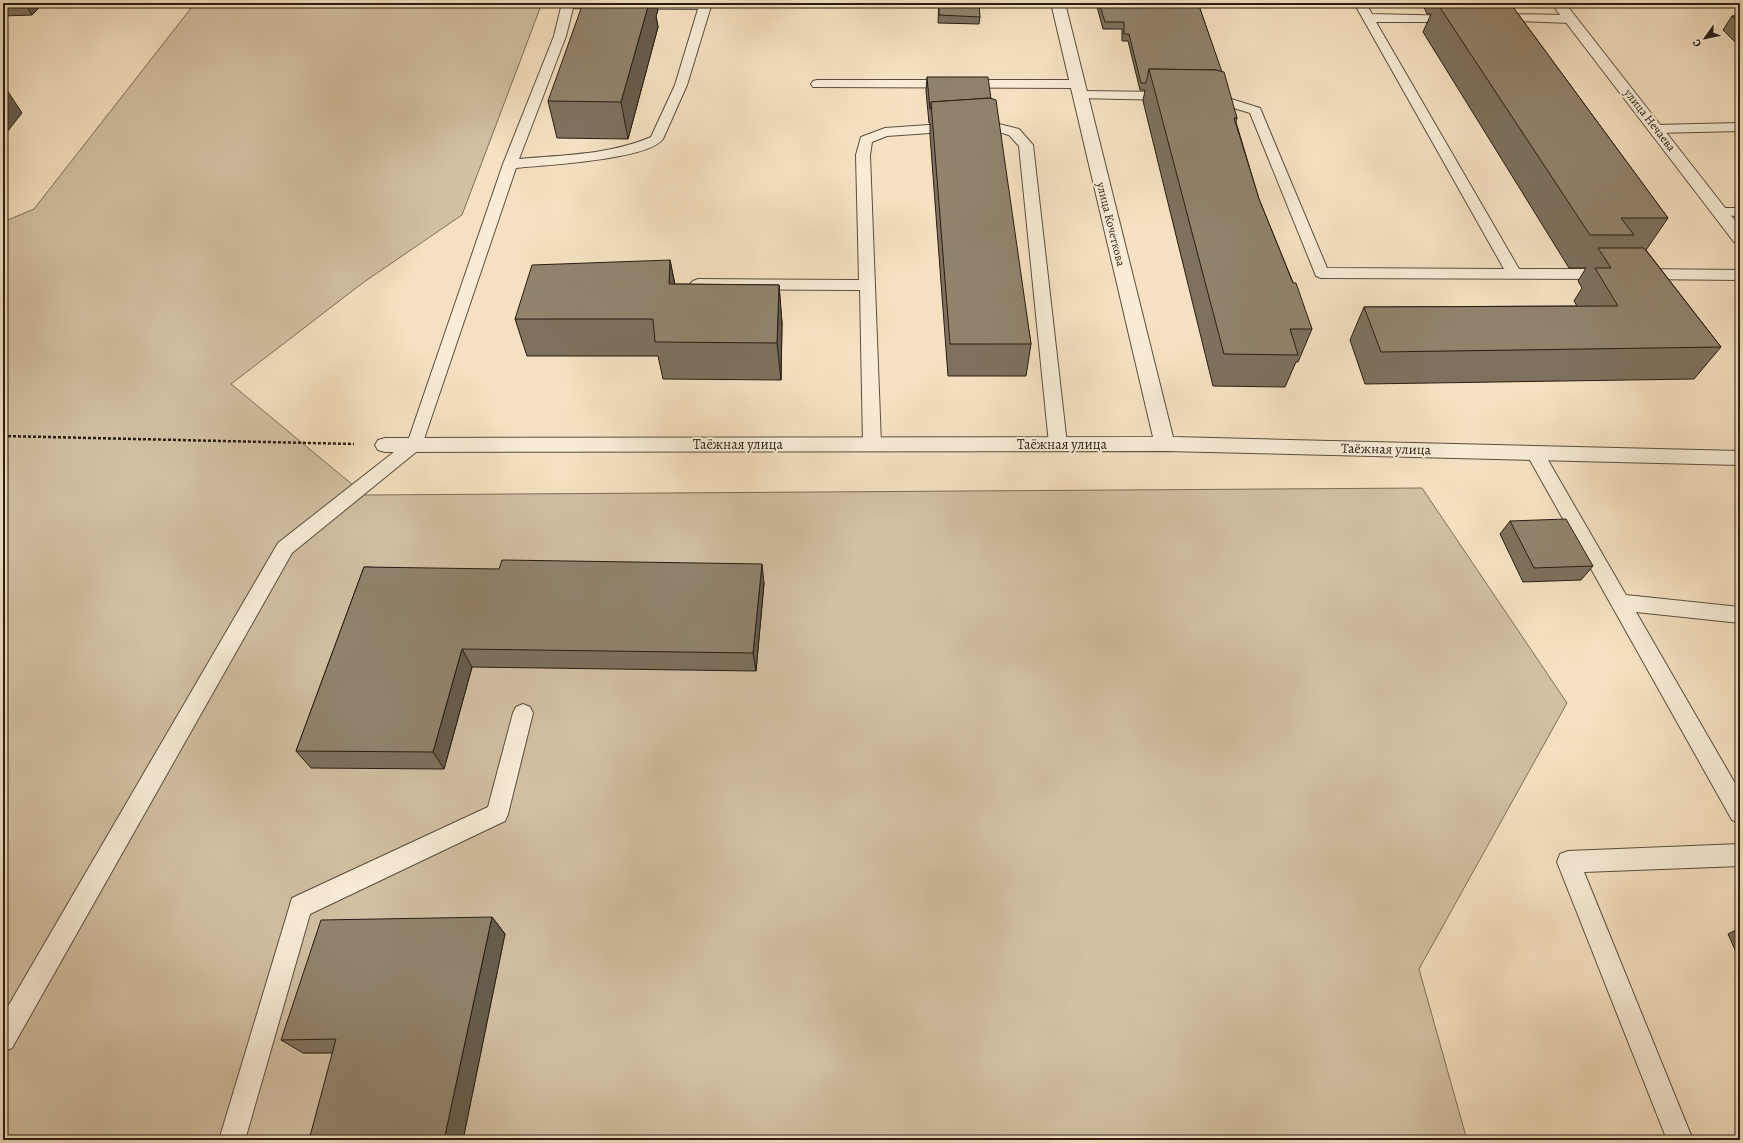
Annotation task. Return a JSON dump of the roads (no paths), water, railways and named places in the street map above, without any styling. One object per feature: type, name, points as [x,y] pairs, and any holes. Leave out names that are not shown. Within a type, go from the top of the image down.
[{"type":"street","name":"улица Кочеткова","points":[[1058,3],[1164,444]]},
{"type":"street","name":"улица Нечаева","points":[[1558,3],[1740,238]]},
{"type":"street","name":"Таёжная улица","points":[[384,444],[1164,444],[1740,458]]},
{"type":"lane","points":[[1360,3],[1514,273]]},
{"type":"lane","points":[[3,1039],[285,548],[415,444],[510,164],[560,36],[568,4],[705,5],[681,85],[656,139],[638,147],[610,154],[510,164]]},
{"type":"lane","points":[[1369,18],[1462,18]]},
{"type":"lane","points":[[1486,18],[1571,19]]},
{"type":"lane","points":[[817,84],[1079,89],[1209,96],[1256,111],[1321,272],[1740,275]]},
{"type":"lane","points":[[872,444],[863,155],[866,140],[885,132],[987,124],[1014,132],[1026,145],[1058,444]]},
{"type":"lane","points":[[1656,128],[1740,127]]},
{"type":"lane","points":[[1721,212],[1740,212]]},
{"type":"lane","points":[[686,284],[866,285]]},
{"type":"lane","points":[[1535,453],[1740,812]]},
{"type":"lane","points":[[1620,602],[1740,615]]},
{"type":"lane","points":[[232,1140],[300,906],[497,814],[523,713]]},
{"type":"lane","points":[[1680,1140],[1568,862],[1740,855]]}]
